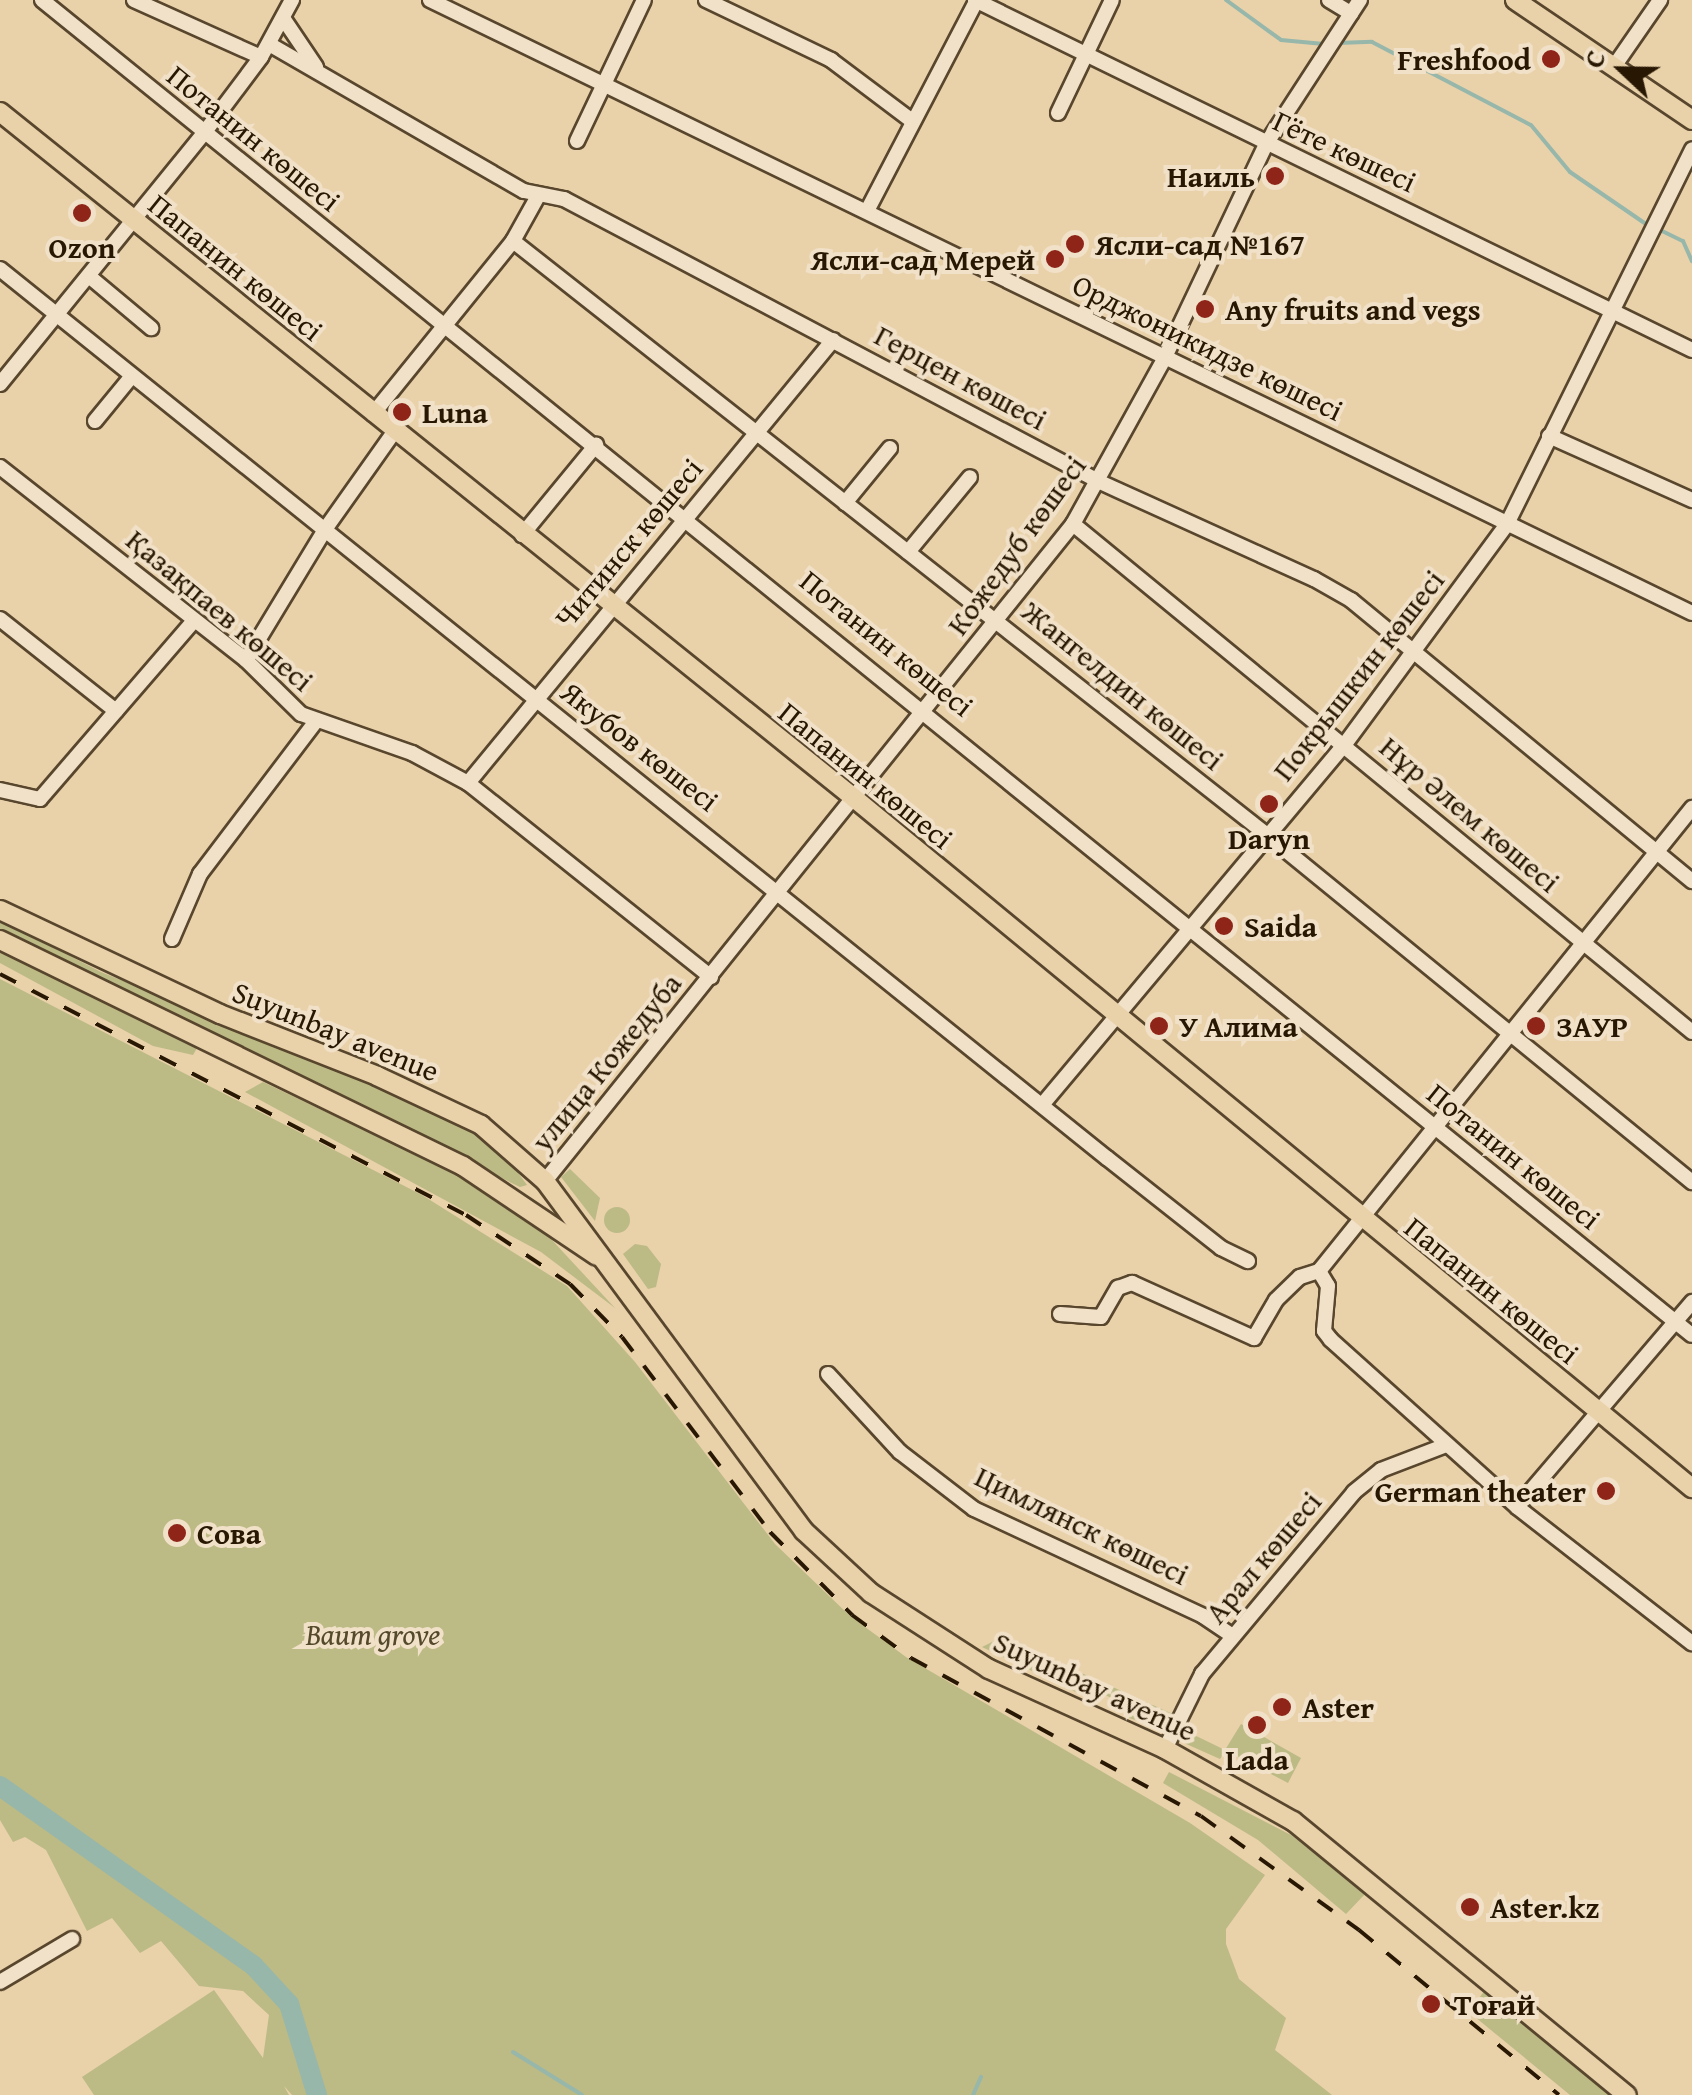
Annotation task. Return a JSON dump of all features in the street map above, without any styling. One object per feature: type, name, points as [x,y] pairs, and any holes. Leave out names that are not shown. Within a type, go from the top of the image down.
[{"type":"main road","points":[[1520,1],[1692,120]]},
{"type":"main road","name":"Папанин көшесі","points":[[0,112],[610,606],[854,798],[1116,1018],[1692,1488]]},
{"type":"main road","name":"Suyunbay avenue","points":[[0,910],[220,1014],[443,1104],[514,1149],[545,1182],[804,1532],[857,1582],[989,1669],[1165,1749],[1330,1846],[1627,2095]]},
{"type":"main road","name":"Suyunbay avenue","points":[[0,940],[464,1166],[605,1262]]},
{"type":"street","name":"Потанин көшесі","points":[[42,0],[926,711],[1692,1335]]},
{"type":"street","points":[[134,0],[265,51]]},
{"type":"street","points":[[0,384],[204,133],[265,51],[292,0]]},
{"type":"street","name":"Орджоникидзе көшесі","points":[[430,0],[603,88],[867,211],[1692,613]]},
{"type":"street","points":[[577,141],[644,0]]},
{"type":"street","points":[[706,0],[832,60],[911,120]]},
{"type":"street","points":[[867,211],[911,120],[945,71],[976,0]]},
{"type":"street","name":"Гёте көшесі","points":[[976,0],[1692,350]]},
{"type":"street","points":[[1058,113],[1112,0]]},
{"type":"street","points":[[1329,0],[1351,14],[1360,0]]},
{"type":"street","points":[[1613,68],[1660,0]]},
{"type":"street","name":"Кожедуб көшесі","points":[[711,977],[1073,524],[1100,482],[1164,357],[1266,144],[1351,14]]},
{"type":"street","points":[[283,18],[320,72]]},
{"type":"street","name":"Герцен көшесі","points":[[265,51],[320,72],[538,196],[564,199],[1100,482],[1314,579],[1350,600],[1692,882]]},
{"type":"street","name":"Покрышкин көшесі","points":[[1042,1104],[1345,744],[1507,524],[1692,148]]},
{"type":"street","points":[[373,414],[513,241],[538,196]]},
{"type":"street","name":"Жангелдин көшесі","points":[[513,241],[1267,835],[1692,1182]]},
{"type":"street","name":"Якубов көшесі","points":[[0,270],[1221,1248],[1248,1262]]},
{"type":"street","points":[[90,277],[151,328]]},
{"type":"street","name":"Читинск көшесі","points":[[468,783],[833,340]]},
{"type":"street","points":[[95,421],[132,376]]},
{"type":"street","points":[[246,660],[326,528],[394,432]]},
{"type":"street","points":[[1550,436],[1692,500]]},
{"type":"street","points":[[522,535],[596,445]]},
{"type":"street","points":[[845,503],[890,448]]},
{"type":"street","name":"Қазақпаев көшесі","points":[[0,467],[246,660],[300,714],[412,753],[468,783],[711,977]]},
{"type":"street","points":[[908,552],[970,477]]},
{"type":"street","name":"Нұр Әлем көшесі","points":[[1073,524],[1692,1032]]},
{"type":"street","points":[[0,619],[116,711]]},
{"type":"street","points":[[0,790],[40,798],[194,622]]},
{"type":"street","points":[[172,939],[200,874],[317,720]]},
{"type":"street","points":[[1060,1314],[1101,1317],[1118,1288],[1132,1283],[1254,1338],[1276,1300],[1300,1277],[1319,1271],[1692,808]]},
{"type":"street","name":"улица Кожедуба","points":[[545,1182],[711,977]]},
{"type":"street","points":[[1319,1271],[1328,1286],[1324,1332],[1517,1507],[1692,1643]]},
{"type":"street","points":[[1517,1507],[1692,1302]]},
{"type":"street","name":"Цимлянск көшесі","points":[[828,1374],[900,1452],[974,1509],[1231,1635]]},
{"type":"street","name":"Арал көшесі","points":[[1165,1749],[1202,1674],[1354,1492],[1381,1470],[1446,1445]]},
{"type":"street","points":[[2,1977],[72,1938]]},
{"type":"green space","points":[[0,920],[101,972],[451,1114],[503,1152],[527,1185],[520,1187],[0,933]]},
{"type":"green space","points":[[0,946],[197,1048],[193,1055],[153,1046],[0,963]]},
{"type":"green space","name":"Baum grove","points":[[0,979],[422,1195],[567,1286],[635,1362],[775,1544],[850,1616],[906,1657],[1190,1823],[1265,1875],[1226,1929],[1226,1944],[1239,1979],[1286,2018],[1275,2050],[1332,2095],[292,2095],[284,2086],[289,2095],[94,2095],[82,2077],[214,1990],[263,2058],[269,2015],[243,1991],[199,1986],[161,1941],[140,1953],[112,1918],[87,1931],[46,1850],[25,1837],[13,1842],[0,1820]]},
{"type":"green space","points":[[263,1082],[502,1196],[538,1225],[615,1308],[541,1252],[245,1092]]},
{"type":"green space","points":[[570,1169],[600,1198],[595,1221],[561,1177]]},
{"type":"green space","points":[[617,1207],[626,1211],[630,1220],[626,1229],[617,1233],[608,1229],[604,1220],[608,1211]]},
{"type":"green space","points":[[635,1244],[647,1246],[661,1264],[656,1287],[648,1289],[623,1254]]},
{"type":"green space","points":[[1000,1638],[1175,1715],[1166,1730],[1129,1718],[1132,1708],[1093,1689],[1082,1695],[982,1647]]},
{"type":"green space","points":[[1241,1724],[1301,1758],[1288,1783],[1226,1750],[1220,1759],[1184,1743],[1188,1732],[1225,1750]]},
{"type":"green space","points":[[1169,1772],[1291,1835],[1366,1893],[1346,1914],[1258,1840],[1163,1783]]},
{"type":"green space","points":[[1485,1990],[1609,2095],[1570,2095],[1469,2012]]},
{"type":"waterway","points":[[1226,0],[1281,40],[1324,44]]},
{"type":"waterway","points":[[1338,43],[1372,42],[1531,125],[1570,172],[1649,226]]},
{"type":"waterway","points":[[1658,229],[1683,241],[1692,261]]},
{"type":"waterway","points":[[0,1786],[254,1966],[289,2004],[317,2095]]},
{"type":"waterway","points":[[513,2052],[582,2095]]},
{"type":"waterway","points":[[973,2095],[981,2077]]},
{"type":"railway","points":[[0,974],[466,1215],[570,1284],[622,1337],[770,1532],[852,1615],[911,1658],[1201,1816],[1359,1930],[1559,2095]]},
{"type":"place","name":"Freshfood","points":[[1551,59]]},
{"type":"place","name":"Наиль","points":[[1275,176]]},
{"type":"place","name":"Ozon","points":[[82,213]]},
{"type":"place","name":"Ясли-сад №167","points":[[1075,244]]},
{"type":"place","name":"Ясли-сад Мерей","points":[[1055,259]]},
{"type":"place","name":"Any fruits and vegs","points":[[1205,309]]},
{"type":"place","name":"Luna","points":[[402,412]]},
{"type":"place","name":"Daryn","points":[[1269,804]]},
{"type":"place","name":"Saida","points":[[1224,926]]},
{"type":"place","name":"У Алима","points":[[1159,1026]]},
{"type":"place","name":"ЗАУР","points":[[1536,1026]]},
{"type":"place","name":"German theater","points":[[1606,1491]]},
{"type":"place","name":"Сова","points":[[177,1533]]},
{"type":"place","name":"Aster","points":[[1282,1707]]},
{"type":"place","name":"Lada","points":[[1257,1725]]},
{"type":"place","name":"Aster.kz","points":[[1470,1907]]},
{"type":"place","name":"Тоғай","points":[[1431,2004]]}]
